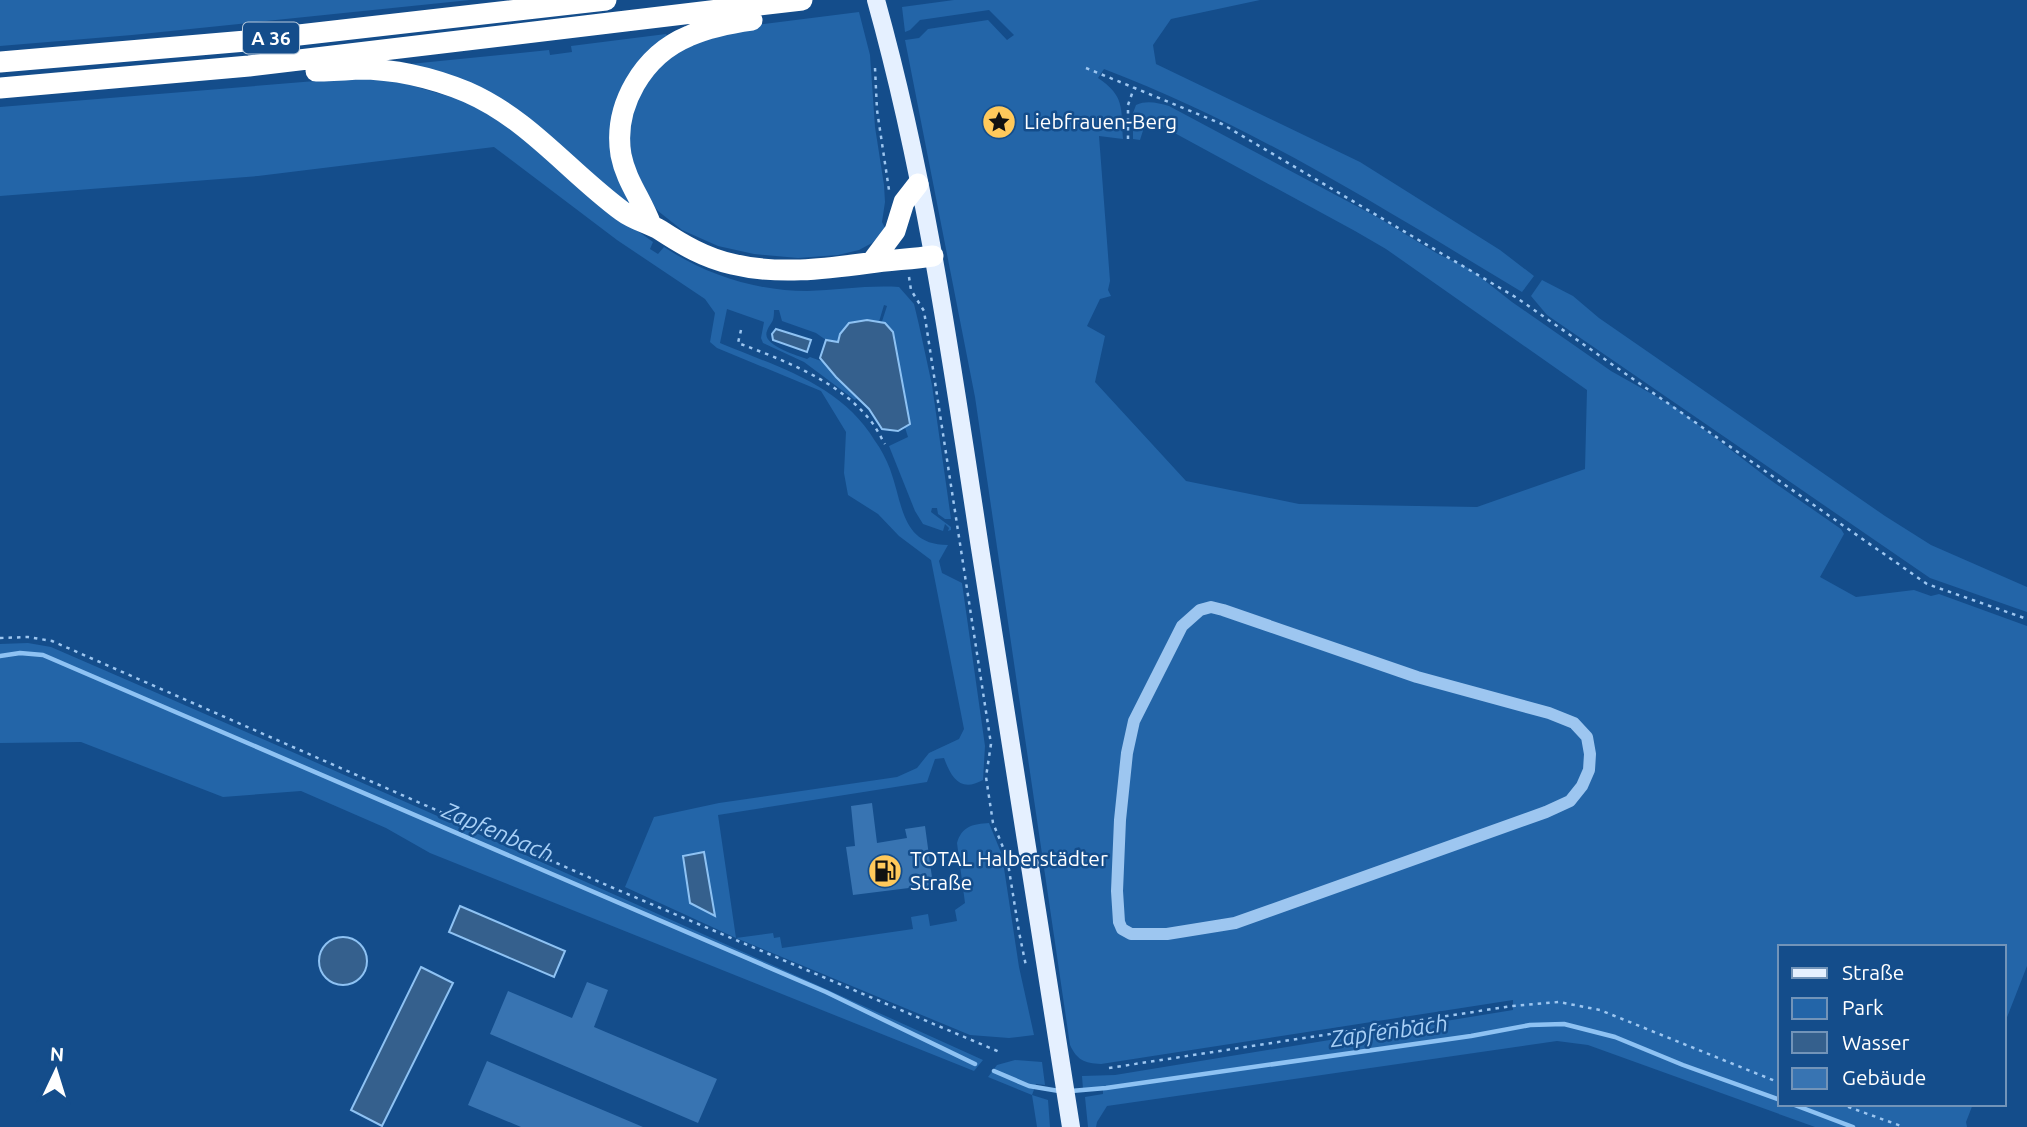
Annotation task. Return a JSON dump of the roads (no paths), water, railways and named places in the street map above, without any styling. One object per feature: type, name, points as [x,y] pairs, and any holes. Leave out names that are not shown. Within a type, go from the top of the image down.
[{"type":"highway","name":"A 36","points":[[0,62],[246,41],[606,0]]},
{"type":"highway","name":"A 36","points":[[0,88],[295,60],[802,0]]},
{"type":"highway","points":[[651,225],[646,210],[631,187],[621,155],[625,107],[637,80],[657,56],[687,36],[715,27],[790,14],[802,0]]},
{"type":"highway","points":[[295,60],[316,71],[360,69],[392,72],[420,77],[468,92],[510,116],[545,142],[622,211],[708,257],[749,268],[803,270],[933,256]]},
{"type":"highway","points":[[871,263],[895,231],[904,202],[918,184]]},
{"type":"main road","points":[[876,0],[883,61],[918,184],[954,376],[1037,925],[1071,1127]]},
{"type":"lane","points":[[1211,607],[1223,610],[1417,677],[1549,713],[1574,723],[1587,737],[1590,754],[1585,778],[1570,801],[1546,812],[1235,923],[1167,934],[1130,934],[1122,929],[1119,922],[1117,891],[1123,793],[1134,720],[1182,626],[1200,610],[1211,607]]},
{"type":"water","points":[[867,320],[885,323],[893,332],[910,424],[898,431],[882,429],[869,409],[820,358],[826,340],[838,342],[840,334],[849,323]]},
{"type":"water","points":[[776,329],[811,340],[807,352],[773,340],[772,334]]},
{"type":"water","points":[[704,852],[715,916],[690,903],[683,856]]},
{"type":"water","points":[[460,906],[565,951],[554,977],[449,932]]},
{"type":"water","points":[[343,937],[360,944],[367,961],[360,978],[343,985],[326,978],[319,961],[326,944]]},
{"type":"water","points":[[421,967],[453,983],[382,1126],[351,1110]]},
{"type":"waterway","name":"Zapfenbach","points":[[0,656],[20,653],[43,655],[826,992],[975,1064]]},
{"type":"waterway","name":"Zapfenbach","points":[[1071,1091],[1471,1036],[1530,1025],[1564,1024],[1615,1037],[1778,1099]]},
{"type":"waterway","name":"Zapfenbach","points":[[994,1071],[1029,1086],[1059,1091]]},
{"type":"waterway","name":"Zapfenbach","points":[[1797,1106],[1853,1127]]},
{"type":"place","name":"Liebfrauen-Berg","points":[[999,122]]},
{"type":"place","name":"TOTAL Halberstädter Straße","points":[[885,871]]}]
